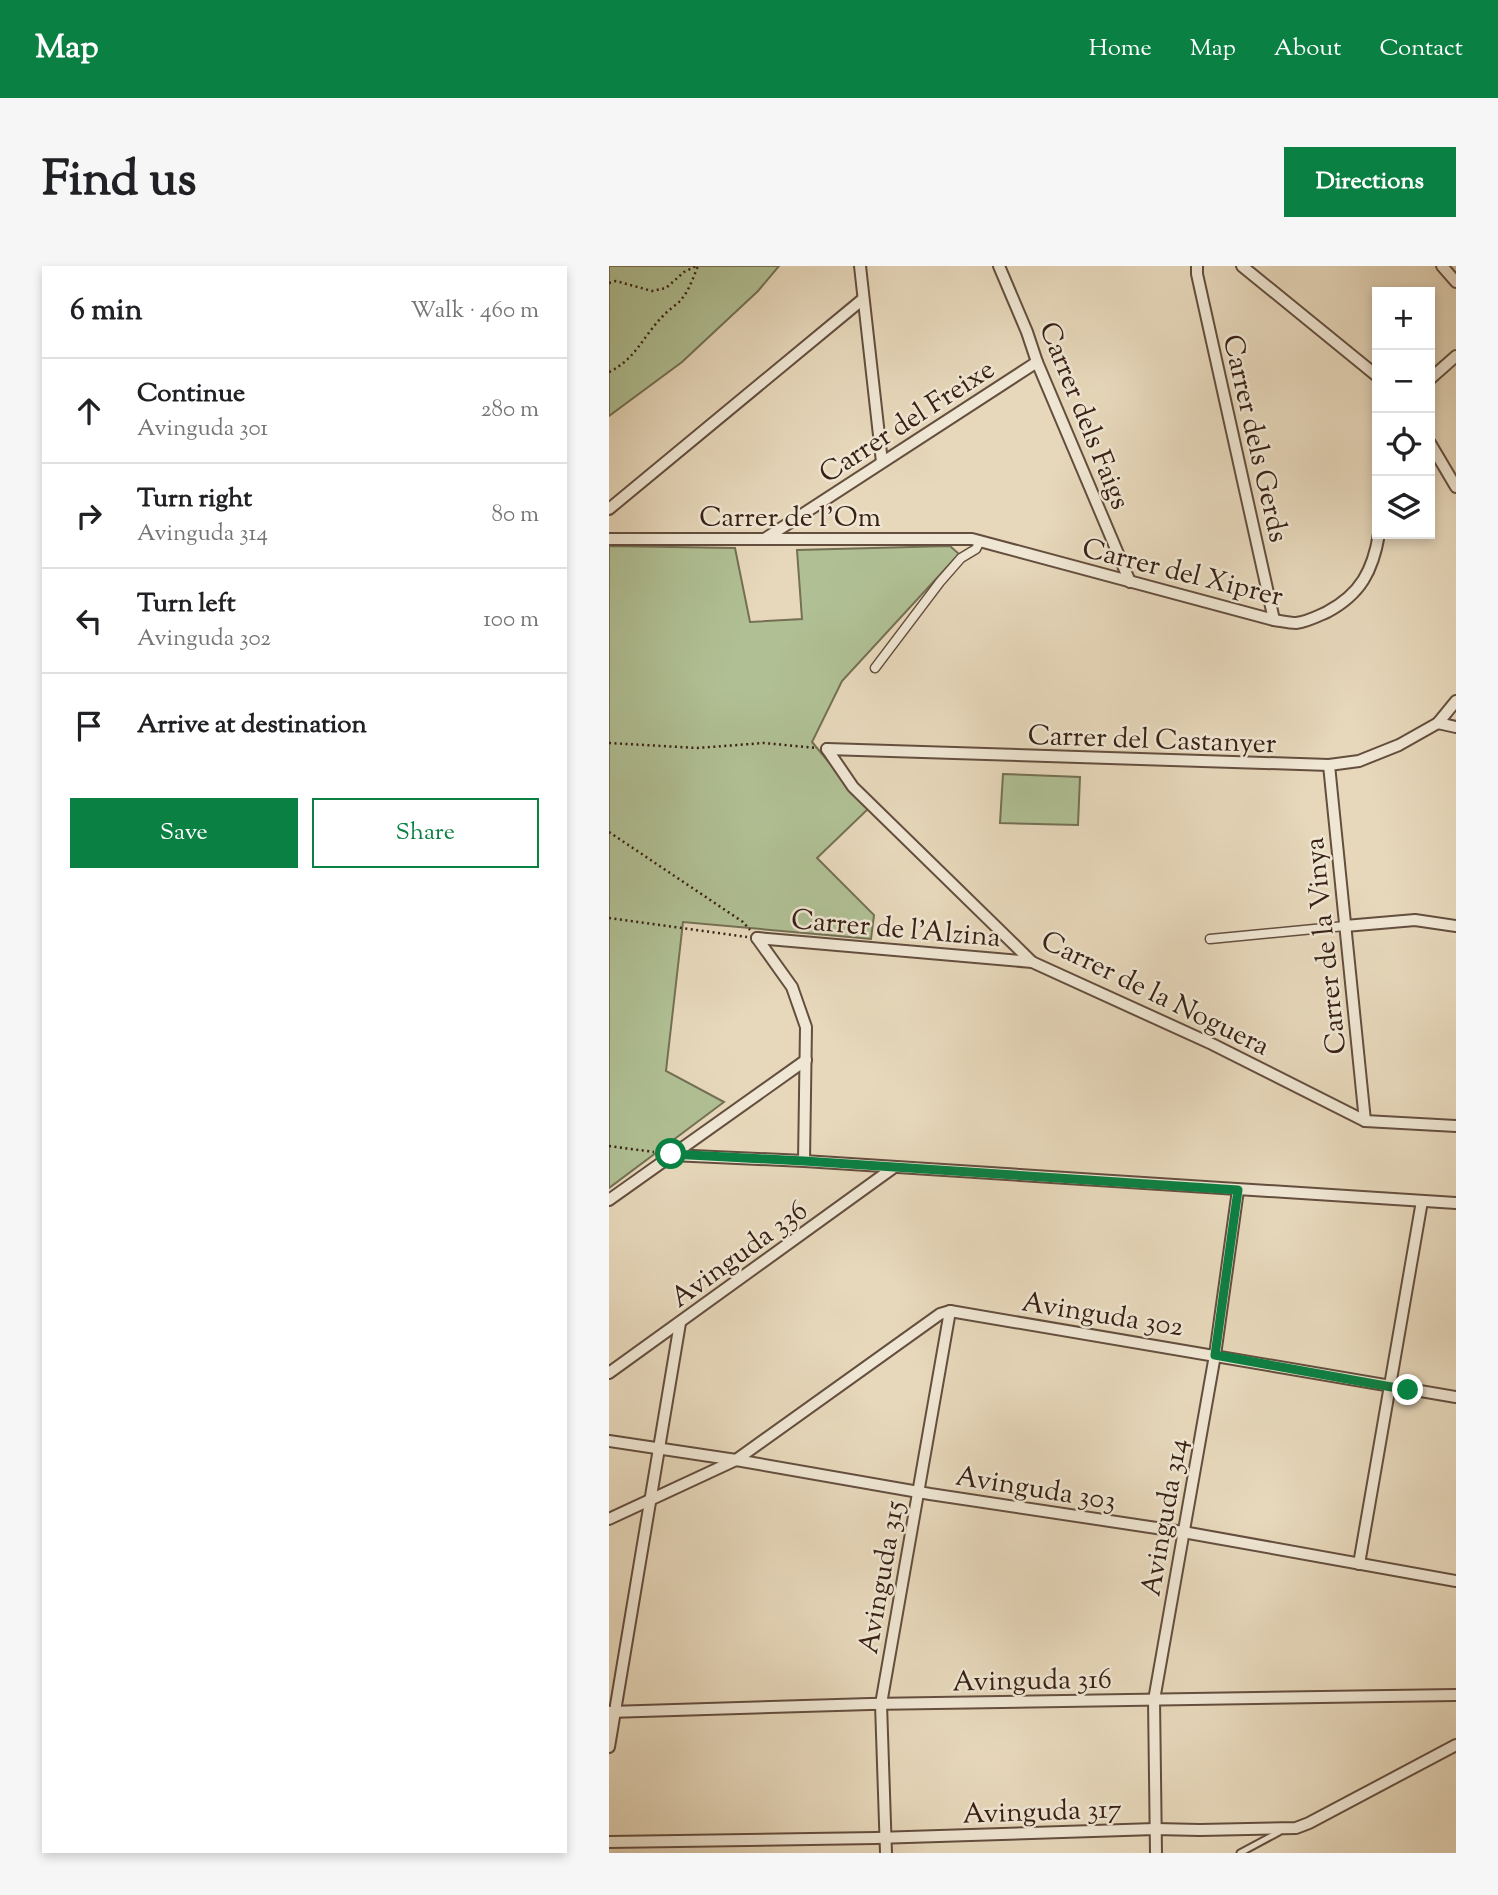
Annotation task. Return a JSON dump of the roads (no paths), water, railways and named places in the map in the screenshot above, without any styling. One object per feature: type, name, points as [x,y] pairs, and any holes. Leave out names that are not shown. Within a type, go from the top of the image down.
[{"type":"street","points":[[860,266],[881,462]]},
{"type":"street","name":"Carrer dels Faigs","points":[[999,266],[1130,582]]},
{"type":"street","name":"Carrer dels Gerds","points":[[1197,266],[1275,620]]},
{"type":"street","points":[[1242,266],[1372,372]]},
{"type":"street","points":[[1442,266],[1456,282]]},
{"type":"street","points":[[609,509],[863,299]]},
{"type":"street","points":[[1435,375],[1456,356]]},
{"type":"street","name":"Carrer del Freixe","points":[[765,539],[1037,362]]},
{"type":"street","points":[[1435,451],[1456,487]]},
{"type":"street","name":"Carrer de l'Om","points":[[609,539],[976,540]]},
{"type":"street","name":"Carrer del Xiprer","points":[[976,540],[1275,620],[1297,623],[1316,618],[1347,600],[1359,588],[1371,568],[1378,539]]},
{"type":"street","points":[[875,668],[940,582],[961,558],[976,549],[976,540]]},
{"type":"street","name":"Carrer del Castanyer","points":[[827,749],[1329,765],[1359,761],[1399,745],[1438,723],[1456,701]]},
{"type":"street","points":[[1438,723],[1456,727]]},
{"type":"street","name":"Carrer de la Noguera","points":[[827,749],[853,787],[1032,962],[1212,1044],[1365,1121],[1456,1126]]},
{"type":"street","name":"Carrer de la Vinya","points":[[1329,765],[1365,1121]]},
{"type":"street","points":[[1210,939],[1415,920],[1456,926]]},
{"type":"street","name":"Carrer de l'Alzina","points":[[806,1060],[806,1027],[792,987],[757,938],[1032,962]]},
{"type":"street","points":[[609,1200],[806,1060]]},
{"type":"street","points":[[804,1161],[806,1060]]},
{"type":"street","points":[[671,1154],[1456,1203]]},
{"type":"street","name":"Avinguda 336","points":[[609,1373],[893,1168]]},
{"type":"street","name":"Avinguda 314","points":[[1156,1853],[1154,1700],[1215,1355],[1238,1190]]},
{"type":"street","points":[[1359,1564],[1422,1201]]},
{"type":"street","points":[[609,1519],[736,1460],[940,1314],[950,1311]]},
{"type":"street","name":"Avinguda 302","points":[[950,1311],[1456,1397]]},
{"type":"street","name":"Avinguda 315","points":[[886,1853],[881,1704],[950,1311]]},
{"type":"street","points":[[609,1747],[612,1712],[680,1323]]},
{"type":"street","name":"Avinguda 303","points":[[609,1441],[1183,1532],[1456,1581]]},
{"type":"street","name":"Avinguda 316","points":[[612,1712],[881,1704],[1456,1695]]},
{"type":"street","name":"Avinguda 317","points":[[609,1842],[1296,1828],[1456,1745]]},
{"type":"lane","points":[[1240,1853],[1285,1828]]}]
